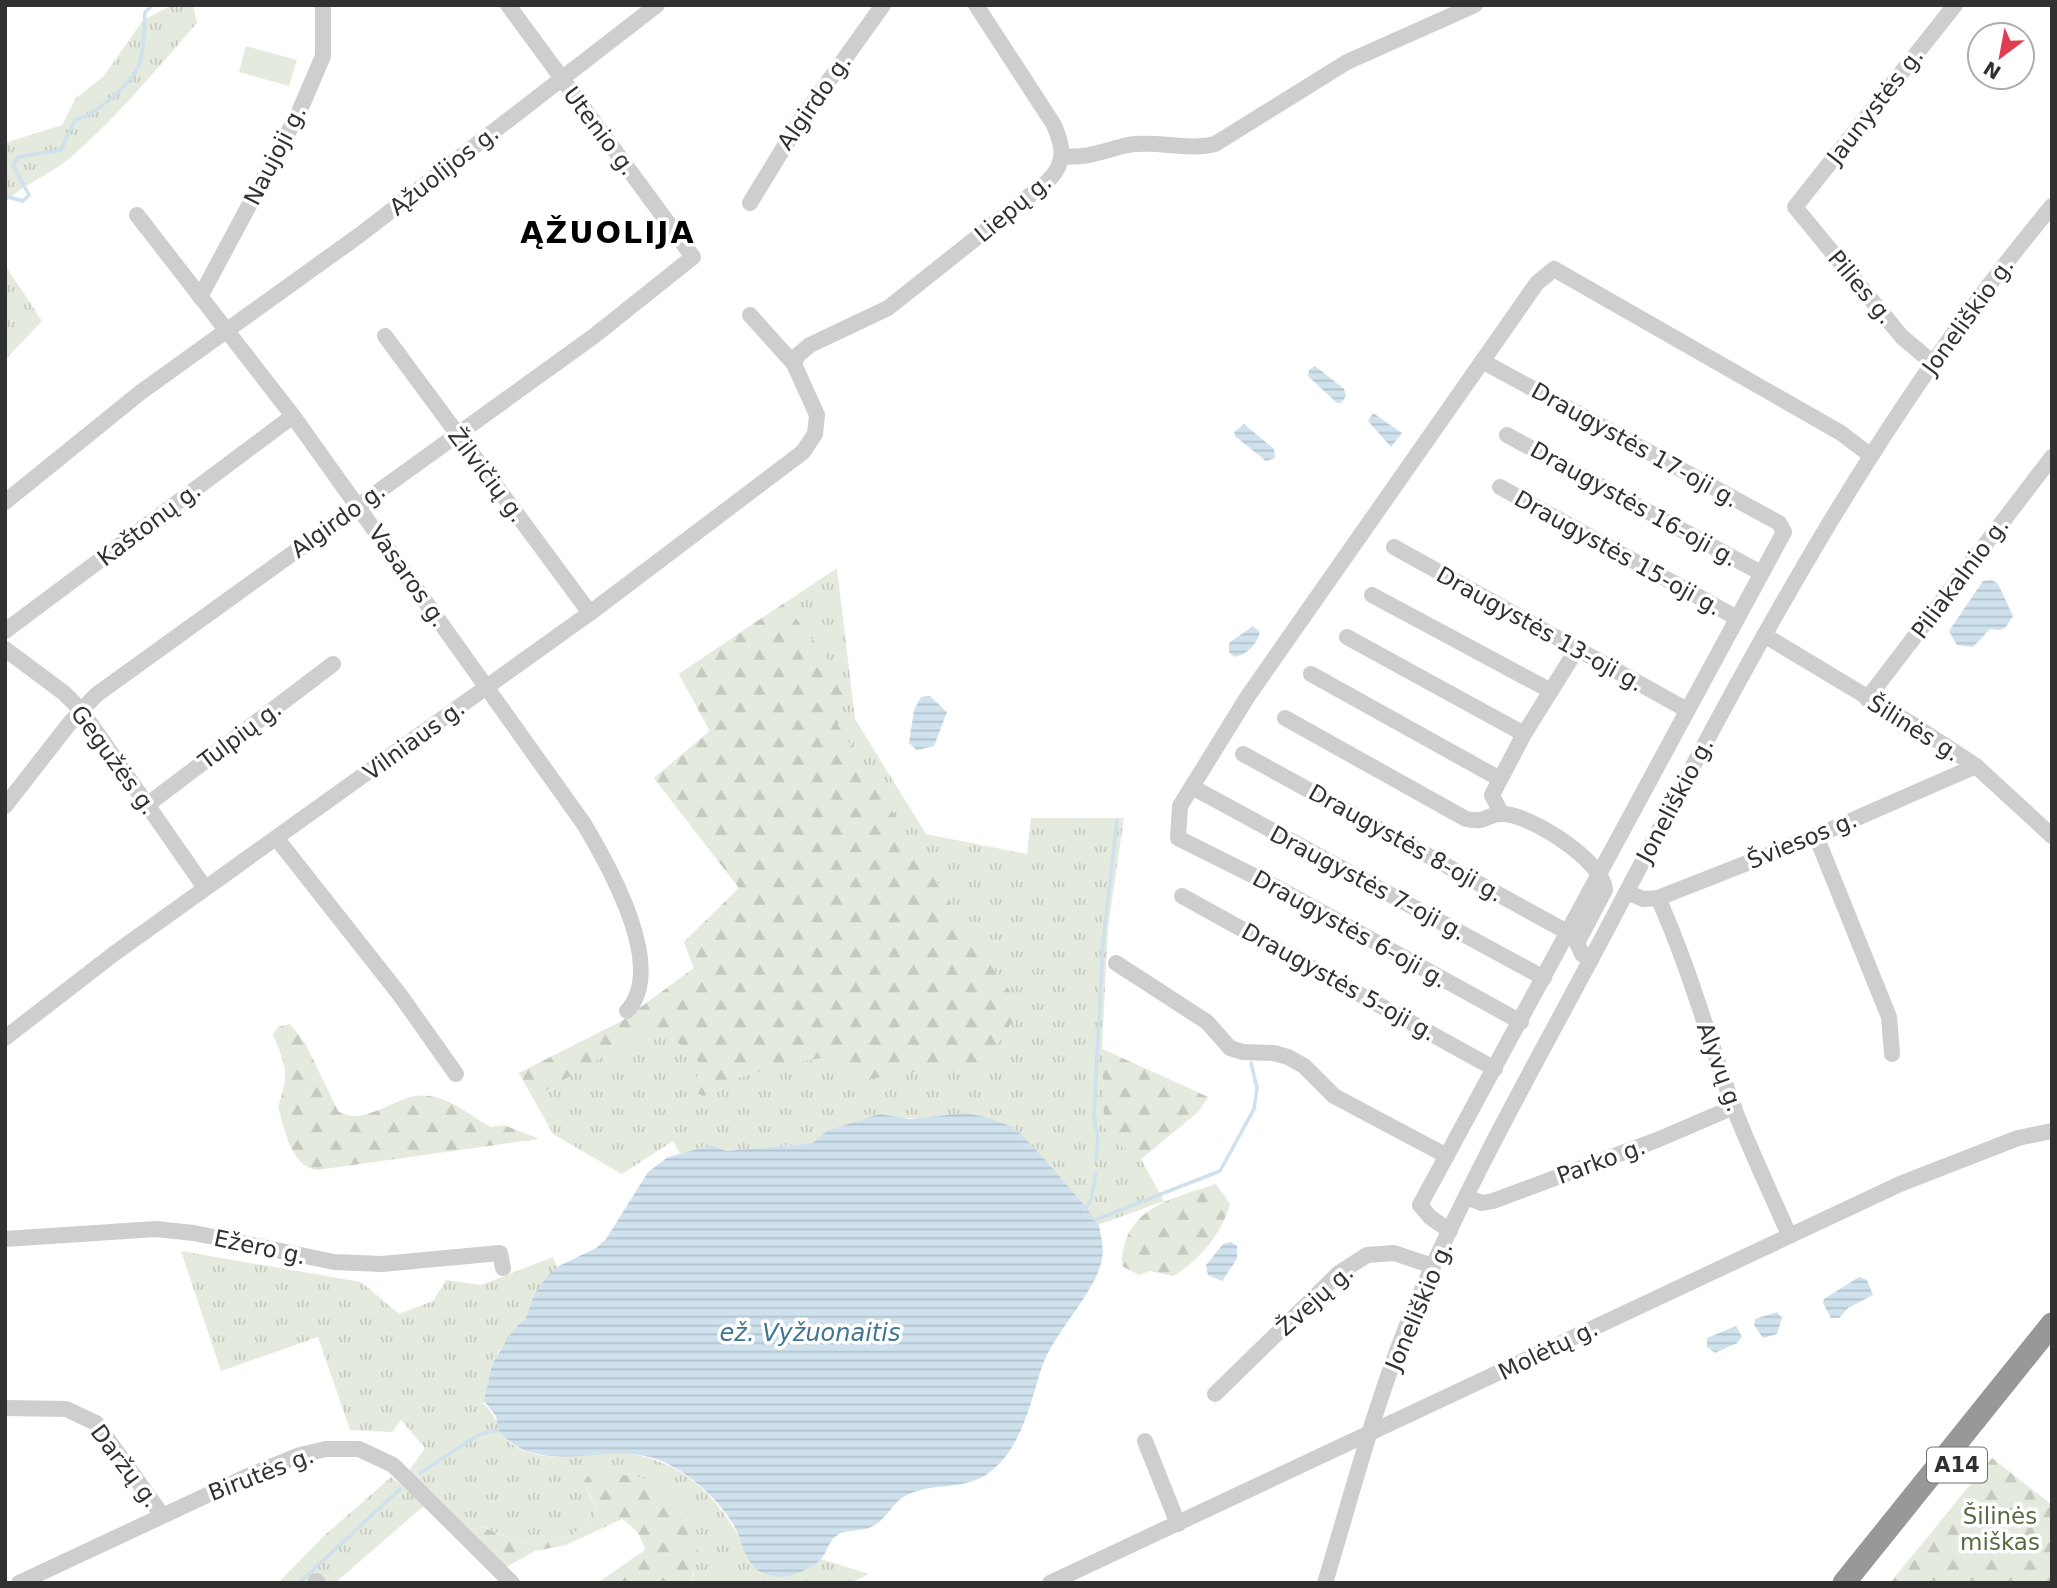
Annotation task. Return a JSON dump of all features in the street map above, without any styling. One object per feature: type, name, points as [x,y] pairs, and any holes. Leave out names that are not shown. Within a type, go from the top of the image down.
[{"type":"highway","points":[[1844,1583],[2052,1324]]},
{"type":"highway","name":"A14","points":[[1863,1583],[2052,1346]]},
{"type":"street","name":"Naujoji g.","points":[[200,297],[299,112],[323,57],[323,5]]},
{"type":"street","name":"Utenio g.","points":[[508,5],[693,257]]},
{"type":"street","name":"Ąžuolijos g.","points":[[228,331],[361,234],[657,5]]},
{"type":"street","name":"Algirdo g.","points":[[750,203],[800,121],[883,5]]},
{"type":"street","points":[[976,5],[1054,125],[1063,156]]},
{"type":"street","name":"Liepų g.","points":[[794,364],[798,355],[810,345],[888,308],[1048,181],[1060,166],[1063,156],[1084,157],[1130,145],[1170,145],[1198,149],[1215,144],[1347,62],[1475,5]]},
{"type":"street","name":"Jaunystės g.","points":[[1795,207],[1955,5]]},
{"type":"street","name":"Joneliškio g.","points":[[1325,1583],[1401,1343],[1433,1265],[1680,788],[1764,635],[1870,455],[1986,287],[2052,206]]},
{"type":"street","name":"Pilies g.","points":[[1795,207],[1902,337],[1933,363]]},
{"type":"street","name":"Vasaros g.","points":[[137,215],[293,416],[584,824],[606,863],[638,944],[640,991],[627,1012]]},
{"type":"street","name":"Algirdo g.","points":[[5,806],[96,695],[594,336],[693,257]]},
{"type":"street","points":[[1192,787],[1248,696],[1482,361],[1537,283],[1554,269],[1841,433],[1870,455]]},
{"type":"street","points":[[750,315],[794,364]]},
{"type":"street","points":[[5,502],[141,392],[228,331]]},
{"type":"street","name":"Žilvičių g.","points":[[385,336],[590,613]]},
{"type":"street","name":"Draugystės 17-oji g.","points":[[1482,361],[1779,523],[1784,532],[1761,573]]},
{"type":"street","name":"Vilniaus g.","points":[[5,1038],[205,888],[590,613],[794,460],[815,434],[817,415],[795,373],[794,364]]},
{"type":"street","name":"Kaštonų g.","points":[[5,631],[293,416]]},
{"type":"street","name":"Draugystės 16-oji g.","points":[[1507,435],[1761,573]]},
{"type":"street","name":"Piliakalnio g.","points":[[1867,699],[2052,458]]},
{"type":"street","name":"Draugystės 15-oji g.","points":[[1500,487],[1737,618]]},
{"type":"street","name":"Draugystės 13-oji g.","points":[[1394,547],[1686,710]]},
{"type":"street","points":[[1450,1231],[1430,1217],[1420,1205],[1544,978],[1573,938],[1601,873],[1761,573]]},
{"type":"street","points":[[1372,595],[1551,691]]},
{"type":"street","name":"Šilinės g.","points":[[1764,635],[1976,766],[2052,836]]},
{"type":"street","points":[[1347,637],[1524,734]]},
{"type":"street","name":"Gegužės g.","points":[[5,649],[64,693],[81,710],[205,888]]},
{"type":"street","points":[[1501,813],[1492,795],[1524,734],[1577,649]]},
{"type":"street","name":"Tulpių g.","points":[[147,806],[333,664]]},
{"type":"street","points":[[1311,674],[1500,779]]},
{"type":"street","points":[[1285,718],[1466,819],[1481,823],[1501,813],[1514,816],[1576,847],[1601,873]]},
{"type":"street","name":"Draugystės 8-oji g.","points":[[1243,754],[1573,938]]},
{"type":"street","name":"Šviesos g.","points":[[1658,898],[1816,836],[1976,766]]},
{"type":"street","name":"Draugystės 6-oji g.","points":[[1192,787],[1180,806],[1178,838],[1276,887],[1521,1022]]},
{"type":"street","name":"Draugystės 7-oji g.","points":[[1192,787],[1544,978]]},
{"type":"street","points":[[1816,836],[1889,1017],[1892,1054]]},
{"type":"street","points":[[277,839],[400,995],[456,1074]]},
{"type":"street","points":[[1627,892],[1643,899],[1658,898]]},
{"type":"street","name":"Draugystės 5-oji g.","points":[[1182,896],[1495,1069]]},
{"type":"street","name":"Alyvų g.","points":[[1658,898],[1682,952],[1692,991],[1734,1107],[1789,1235]]},
{"type":"street","points":[[1573,938],[1582,954],[1591,960]]},
{"type":"street","points":[[1116,963],[1192,1011],[1216,1030],[1230,1048],[1243,1052],[1274,1052],[1288,1057],[1304,1066],[1334,1096],[1447,1156]]},
{"type":"street","name":"Parko g.","points":[[1466,1197],[1482,1203],[1493,1201],[1657,1140],[1734,1107]]},
{"type":"street","name":"Molėtų g.","points":[[1050,1583],[1370,1435],[1789,1235],[1965,1157],[2018,1138],[2052,1131]]},
{"type":"street","name":"Ežero g.","points":[[5,1239],[166,1230],[334,1262],[382,1264],[499,1253],[503,1268]]},
{"type":"street","name":"Žvejų g.","points":[[1214,1394],[1339,1273],[1367,1255],[1394,1253],[1433,1265]]},
{"type":"street","name":"Daržų g.","points":[[5,1408],[66,1409],[96,1423],[162,1515]]},
{"type":"street","points":[[1145,1441],[1178,1524]]},
{"type":"street","name":"Birutės g.","points":[[19,1583],[278,1462],[327,1449],[359,1449],[393,1465],[512,1583]]},
{"type":"green space","points":[[173,5],[193,5],[197,23],[88,142],[63,163],[5,203],[5,143],[62,125],[76,98],[104,76],[143,20]]},
{"type":"green space","points":[[246,46],[297,60],[289,86],[239,72]]},
{"type":"green space","points":[[5,265],[42,321],[5,360]]},
{"type":"green space","points":[[837,568],[855,719],[926,834],[1027,854],[1031,818],[1124,818],[1108,928],[1102,1049],[1208,1097],[1198,1112],[1141,1159],[1164,1201],[1098,1225],[1061,1178],[1015,1129],[935,1118],[899,1118],[827,1131],[814,1143],[726,1151],[712,1145],[680,1154],[673,1141],[622,1174],[553,1134],[519,1073],[622,1021],[694,968],[684,942],[739,888],[654,778],[710,731],[679,674]]},
{"type":"green space","points":[[784,603],[837,671],[844,688],[838,725],[983,955],[1015,998],[1018,1012],[982,1070],[972,1075],[939,1068],[857,1081],[840,1065],[825,1057],[771,1068],[735,1079],[718,1092],[703,1096],[691,1090],[690,1086],[702,1070],[693,1055],[680,1044],[648,1030],[533,1098],[519,1073],[622,1021],[694,968],[684,942],[739,888],[654,778],[710,731],[679,674]]},
{"type":"green space","points":[[290,1024],[305,1043],[338,1111],[357,1116],[407,1098],[437,1097],[491,1127],[504,1125],[539,1139],[317,1170],[308,1167],[301,1162],[290,1145],[278,1107],[285,1070],[273,1034],[278,1027]]},
{"type":"green space","points":[[1102,1049],[1208,1097],[1198,1112],[1141,1159],[1111,1139],[1104,1125]]},
{"type":"green space","points":[[1216,1184],[1230,1204],[1227,1214],[1208,1245],[1191,1263],[1173,1276],[1150,1271],[1139,1275],[1122,1266],[1124,1247],[1130,1231],[1139,1219],[1151,1209],[1181,1195]]},
{"type":"green space","points":[[181,1251],[361,1282],[399,1314],[433,1301],[446,1280],[481,1285],[553,1257],[557,1267],[535,1293],[525,1319],[492,1364],[484,1404],[505,1438],[518,1448],[538,1455],[628,1454],[653,1459],[675,1469],[713,1500],[728,1519],[752,1565],[785,1577],[821,1559],[869,1574],[851,1583],[689,1583],[694,1572],[587,1490],[596,1508],[594,1518],[570,1536],[523,1544],[484,1527],[467,1530],[409,1471],[425,1448],[401,1420],[392,1432],[350,1430],[318,1337],[221,1371]]},
{"type":"green space","name":"Šilinės miškas","points":[[1992,1458],[2052,1505],[2052,1583],[1890,1583]]},
{"type":"green space","points":[[589,1475],[638,1477],[658,1485],[677,1501],[691,1521],[698,1541],[696,1562],[689,1583],[597,1583],[645,1550],[637,1532],[622,1519],[566,1545],[535,1551],[506,1567],[467,1530],[483,1527],[523,1544],[570,1536],[594,1518],[596,1508],[584,1481]]},
{"type":"green space","points":[[391,1477],[426,1504],[335,1583],[278,1583],[325,1535]]},
{"type":"water","points":[[1315,366],[1344,389],[1346,396],[1341,403],[1337,403],[1308,376],[1309,370]]},
{"type":"water","points":[[1373,413],[1402,433],[1391,447],[1368,421]]},
{"type":"water","points":[[1244,424],[1274,449],[1275,458],[1266,461],[1235,436],[1234,432]]},
{"type":"water","points":[[1992,580],[1998,584],[2013,616],[2005,628],[1990,629],[1973,647],[1957,645],[1949,631],[1983,581]]},
{"type":"water","points":[[1253,626],[1260,632],[1256,641],[1247,651],[1234,657],[1229,652],[1229,643]]},
{"type":"water","points":[[930,696],[947,712],[934,746],[917,750],[909,743],[914,710],[921,697]]},
{"type":"water","name":"ež. Vyžuonaitis","points":[[966,1113],[985,1117],[1016,1130],[1095,1219],[1099,1226],[1102,1246],[1099,1271],[1049,1351],[1018,1437],[1001,1462],[990,1472],[970,1482],[916,1491],[905,1496],[875,1525],[835,1536],[821,1559],[814,1565],[787,1577],[779,1577],[763,1573],[754,1567],[726,1514],[699,1485],[676,1468],[653,1458],[633,1454],[551,1456],[531,1453],[514,1445],[498,1430],[496,1416],[484,1401],[492,1364],[513,1330],[525,1319],[535,1293],[557,1267],[596,1248],[606,1239],[648,1172],[668,1157],[712,1145],[726,1151],[813,1143],[827,1131],[879,1114],[910,1119]]},
{"type":"water","points":[[1231,1242],[1237,1246],[1237,1259],[1222,1281],[1208,1275],[1206,1265],[1223,1244]]},
{"type":"water","points":[[1859,1277],[1867,1280],[1873,1295],[1848,1308],[1839,1318],[1831,1318],[1823,1303],[1824,1299]]},
{"type":"water","points":[[1777,1312],[1782,1318],[1777,1334],[1763,1338],[1754,1325],[1755,1319]]},
{"type":"water","points":[[1736,1326],[1742,1337],[1737,1343],[1715,1353],[1707,1347],[1707,1338]]},
{"type":"waterway","points":[[5,196],[23,201],[29,195],[13,165],[18,157],[61,150],[75,120],[103,105],[130,80],[142,56],[145,12],[153,5]]},
{"type":"waterway","points":[[178,5],[188,5]]},
{"type":"waterway","points":[[1096,1160],[1098,1139],[1094,1117],[1103,943],[1117,820]]},
{"type":"waterway","points":[[1095,1220],[1220,1171],[1254,1109],[1257,1088],[1251,1063]]},
{"type":"waterway","points":[[1085,1210],[1091,1200],[1096,1173]]},
{"type":"waterway","points":[[420,1473],[478,1435],[498,1430]]},
{"type":"waterway","points":[[299,1583],[400,1489]]},
{"type":"district","name":"ĄŽUOLIJA","points":[[608,232]]}]
